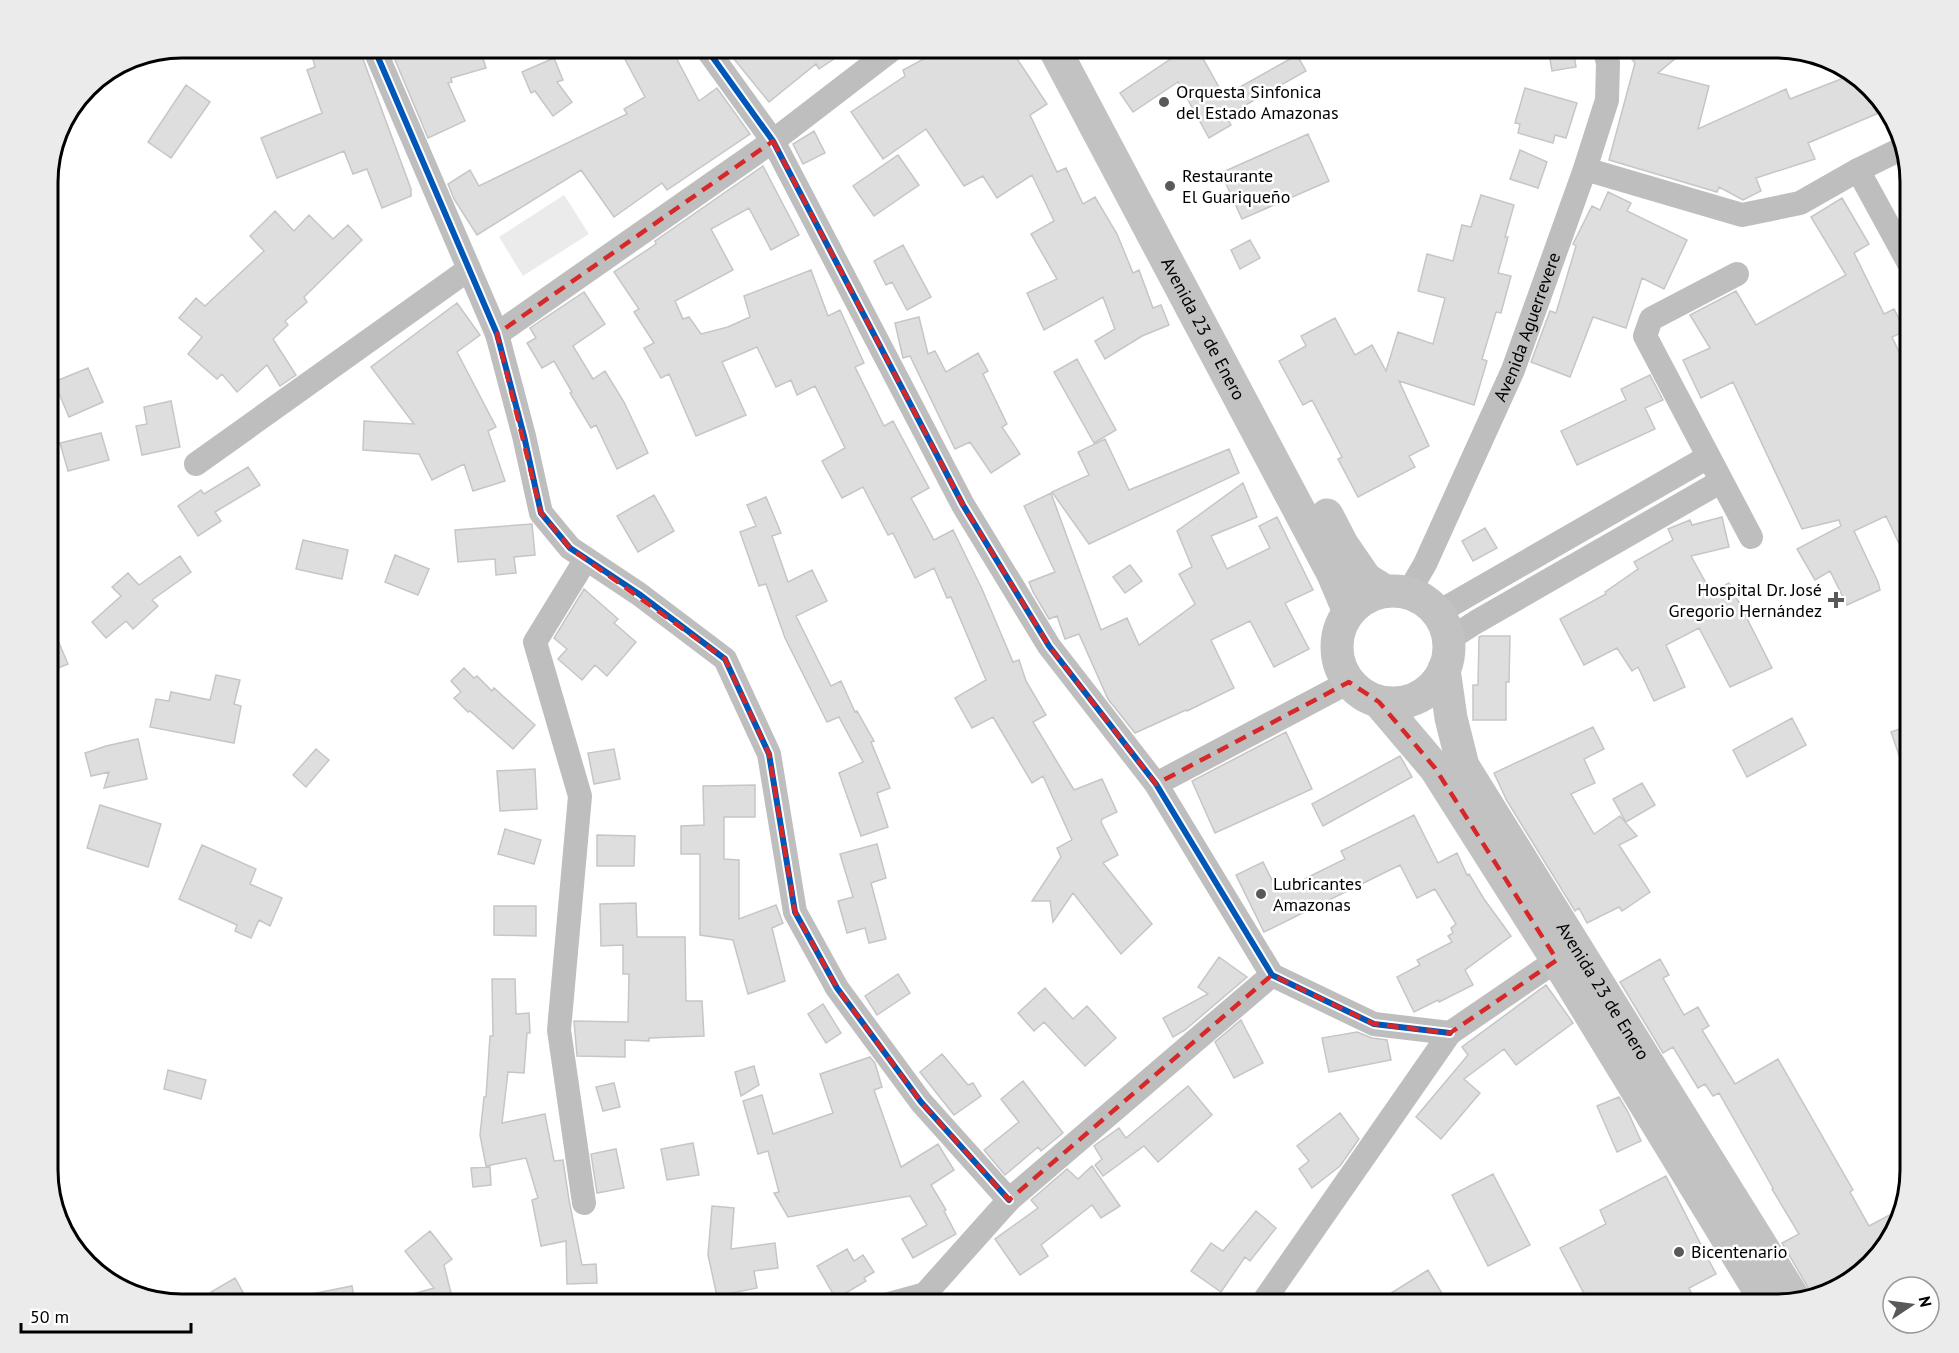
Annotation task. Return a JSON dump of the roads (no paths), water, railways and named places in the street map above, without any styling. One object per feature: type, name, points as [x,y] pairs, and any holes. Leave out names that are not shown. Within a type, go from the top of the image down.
[{"type":"main road","name":"Avenida 23 de Enero","points":[[1059,58],[1333,574],[1349,612]]},
{"type":"main road","name":"Avenida 23 de Enero","points":[[1077,58],[1135,167],[1275,416],[1342,544],[1366,579],[1396,592],[1419,597],[1443,641],[1452,718],[1463,766],[1791,1293]]},
{"type":"main road","points":[[1349,682],[1340,665],[1337,647],[1340,629],[1349,612],[1365,599],[1396,592]]},
{"type":"main road","points":[[1380,702],[1411,701],[1436,683],[1443,641]]},
{"type":"main road","name":"Avenida 23 de Enero","points":[[1349,682],[1362,694],[1380,702],[1435,768],[1557,960],[1761,1294]]},
{"type":"street","points":[[378,58],[497,334],[524,436],[541,513],[570,548],[639,594],[725,659],[769,754],[795,912],[837,988],[921,1102],[1009,1200]]},
{"type":"street","points":[[713,58],[773,141],[963,505],[1049,646],[1156,784],[1272,975],[1374,1024],[1450,1034]]},
{"type":"street","points":[[497,334],[773,141],[881,58]]},
{"type":"street","name":"Avenida Aguerrevere","points":[[1396,592],[1425,564],[1513,370],[1585,169],[1607,100],[1607,58]]},
{"type":"street","points":[[1585,169],[1742,215],[1800,203],[1857,170],[1896,151]]},
{"type":"street","points":[[1857,170],[1900,247]]},
{"type":"street","points":[[196,464],[469,269]]},
{"type":"street","points":[[1737,274],[1651,319],[1645,336],[1751,537]]},
{"type":"street","points":[[1443,641],[1708,457]]},
{"type":"street","points":[[1443,641],[1720,482]]},
{"type":"street","points":[[584,1203],[559,1030],[580,796],[535,642],[586,559]]},
{"type":"street","points":[[1156,784],[1349,682]]},
{"type":"street","points":[[1269,1294],[1450,1034],[1557,960]]},
{"type":"street","points":[[925,1294],[1009,1200],[1272,975]]},
{"type":"place","name":"Orquesta Sinfonica del Estado Amazonas","points":[[1164,102]]},
{"type":"place","name":"Restaurante El Guariqueño","points":[[1170,186]]},
{"type":"place","name":"Hospital Dr. José Gregorio Hernández","points":[[1836,600]]},
{"type":"place","name":"Lubricantes Amazonas","points":[[1261,894]]},
{"type":"place","name":"Bicentenario","points":[[1679,1252]]}]
